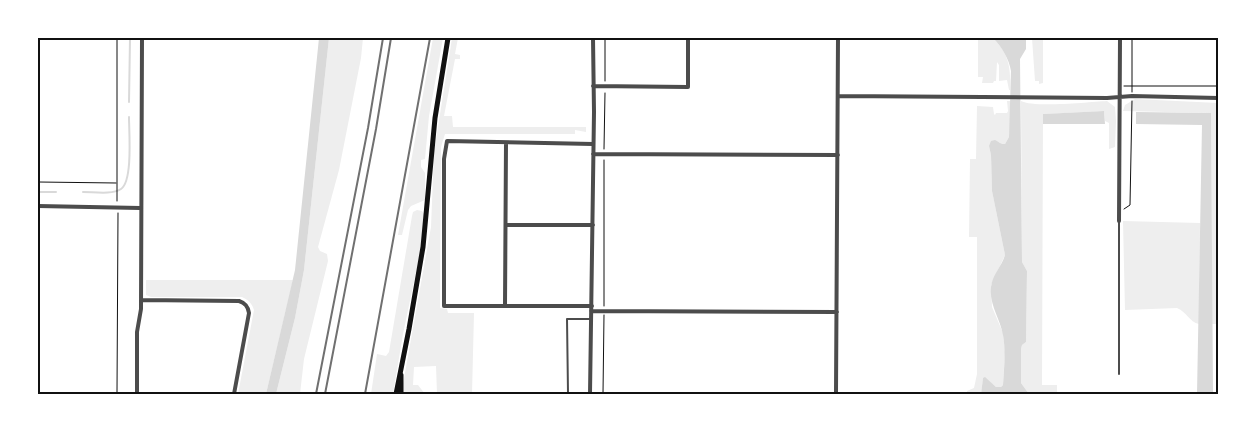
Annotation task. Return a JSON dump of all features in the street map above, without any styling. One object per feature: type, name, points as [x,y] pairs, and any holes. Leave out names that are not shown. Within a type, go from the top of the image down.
[{"type":"main road","points":[[401,394],[402,370],[423,247],[435,118],[448,38]]},
{"type":"main road","points":[[396,394],[397,382],[402,370]]},
{"type":"street","points":[[136,394],[137,332],[141,300],[142,38]]},
{"type":"street","points":[[590,394],[593,225],[593,38]]},
{"type":"street","points":[[593,86],[688,87],[688,38]]},
{"type":"street","points":[[836,394],[838,38]]},
{"type":"street","points":[[1119,221],[1120,38]]},
{"type":"street","points":[[838,96],[1034,98],[1120,98],[1132,96],[1218,98]]},
{"type":"street","points":[[592,306],[444,306],[444,159],[447,141],[593,144]]},
{"type":"street","points":[[505,306],[506,143]]},
{"type":"street","points":[[593,154],[838,155]]},
{"type":"street","points":[[38,206],[140,208]]},
{"type":"street","points":[[506,225],[593,225]]},
{"type":"street","points":[[141,300],[238,301],[245,303],[249,313],[234,394]]},
{"type":"street","points":[[591,312],[837,312]]},
{"type":"lane","points":[[1119,221],[1119,374]]},
{"type":"lane","points":[[590,319],[567,320],[568,394],[590,394]]},
{"type":"path","points":[[117,38],[117,199]]},
{"type":"path","points":[[603,394],[605,38]]},
{"type":"path","points":[[1119,212],[1130,205],[1132,38]]},
{"type":"path","points":[[1120,86],[1218,86]]},
{"type":"path","points":[[38,182],[116,183]]},
{"type":"path","points":[[116,394],[118,207]]},
{"type":"shaded area","points":[[319,38],[329,38],[304,270],[295,318],[276,394],[266,394],[295,270]]},
{"type":"shaded area","points":[[329,38],[363,38],[361,58],[339,170],[318,247],[320,251],[327,254],[328,261],[304,359],[300,394],[276,394],[295,318],[304,270]]},
{"type":"shaded area","points":[[433,38],[443,38],[429,116],[425,159],[421,160],[421,167],[425,173],[425,200],[411,206],[408,210],[402,235],[398,235]]},
{"type":"shaded area","points":[[452,38],[458,38],[455,54],[460,55],[460,59],[455,59],[444,116],[452,116],[453,127],[586,127],[586,132],[575,130],[575,134],[445,134],[441,147],[440,308],[447,309],[448,313],[474,313],[472,394],[437,394],[436,366],[414,367],[413,385],[418,385],[425,394],[403,394],[403,384],[431,227],[434,152]]},
{"type":"shaded area","points":[[978,38],[993,38],[1003,50],[1008,62],[1010,90],[1007,80],[999,81],[999,65],[997,62],[996,81],[993,83],[982,83],[983,77],[978,77]]},
{"type":"shaded area","points":[[993,38],[1026,38],[1026,49],[1020,59],[1022,262],[1027,271],[1026,342],[1022,345],[1021,349],[1021,383],[1029,394],[981,394],[983,378],[985,377],[996,387],[1003,385],[1004,360],[1003,335],[991,294],[993,278],[1005,255],[992,191],[989,146],[991,141],[995,140],[1005,144],[1009,137],[1011,71],[1005,53]]},
{"type":"shaded area","points":[[1032,38],[1043,38],[1043,83],[1039,84],[1039,81],[1035,81]]},
{"type":"shaded area","points":[[1135,99],[1218,103],[1218,320],[1216,324],[1212,324],[1211,113],[1123,111],[1125,105]]},
{"type":"shaded area","points":[[1007,101],[1010,101],[1009,137],[1005,144],[1002,145],[999,142],[989,146],[992,191],[1005,255],[991,285],[992,307],[1003,333],[1005,352],[1003,385],[996,387],[983,378],[981,394],[967,394],[967,391],[974,388],[977,374],[977,237],[969,237],[970,159],[976,159],[977,106],[993,107],[995,115],[996,113],[1007,113]]},
{"type":"shaded area","points":[[1021,101],[1049,104],[1107,101],[1115,107],[1115,147],[1109,149],[1109,123],[1105,121],[1104,111],[1043,114],[1042,385],[1057,385],[1057,392],[1047,392],[1047,394],[1029,394],[1021,383],[1021,349],[1022,345],[1026,342],[1027,271],[1022,262]]},
{"type":"shaded area","points":[[1104,111],[1105,124],[1043,124],[1043,114]]},
{"type":"shaded area","points":[[1136,112],[1211,113],[1213,394],[1197,394],[1202,125],[1136,124]]},
{"type":"shaded area","points":[[417,210],[422,211],[424,214],[420,253],[393,394],[371,394],[377,354],[386,356],[389,352],[412,216],[413,212]]},
{"type":"shaded area","points":[[1123,221],[1200,223],[1199,324],[1177,308],[1125,310]]},
{"type":"shaded area","points":[[146,280],[293,280],[266,394],[238,394],[254,310],[248,301],[242,297],[151,297],[146,295]]},
{"type":"waterway","points":[[129,102],[130,38]]},
{"type":"waterway","points":[[83,192],[113,192],[121,189],[125,184],[130,156],[129,117]]},
{"type":"waterway","points":[[38,192],[56,192]]},
{"type":"railway","points":[[316,394],[368,128],[383,38]]},
{"type":"railway","points":[[325,394],[376,129],[391,38]]},
{"type":"railway","points":[[365,394],[430,38]]}]
